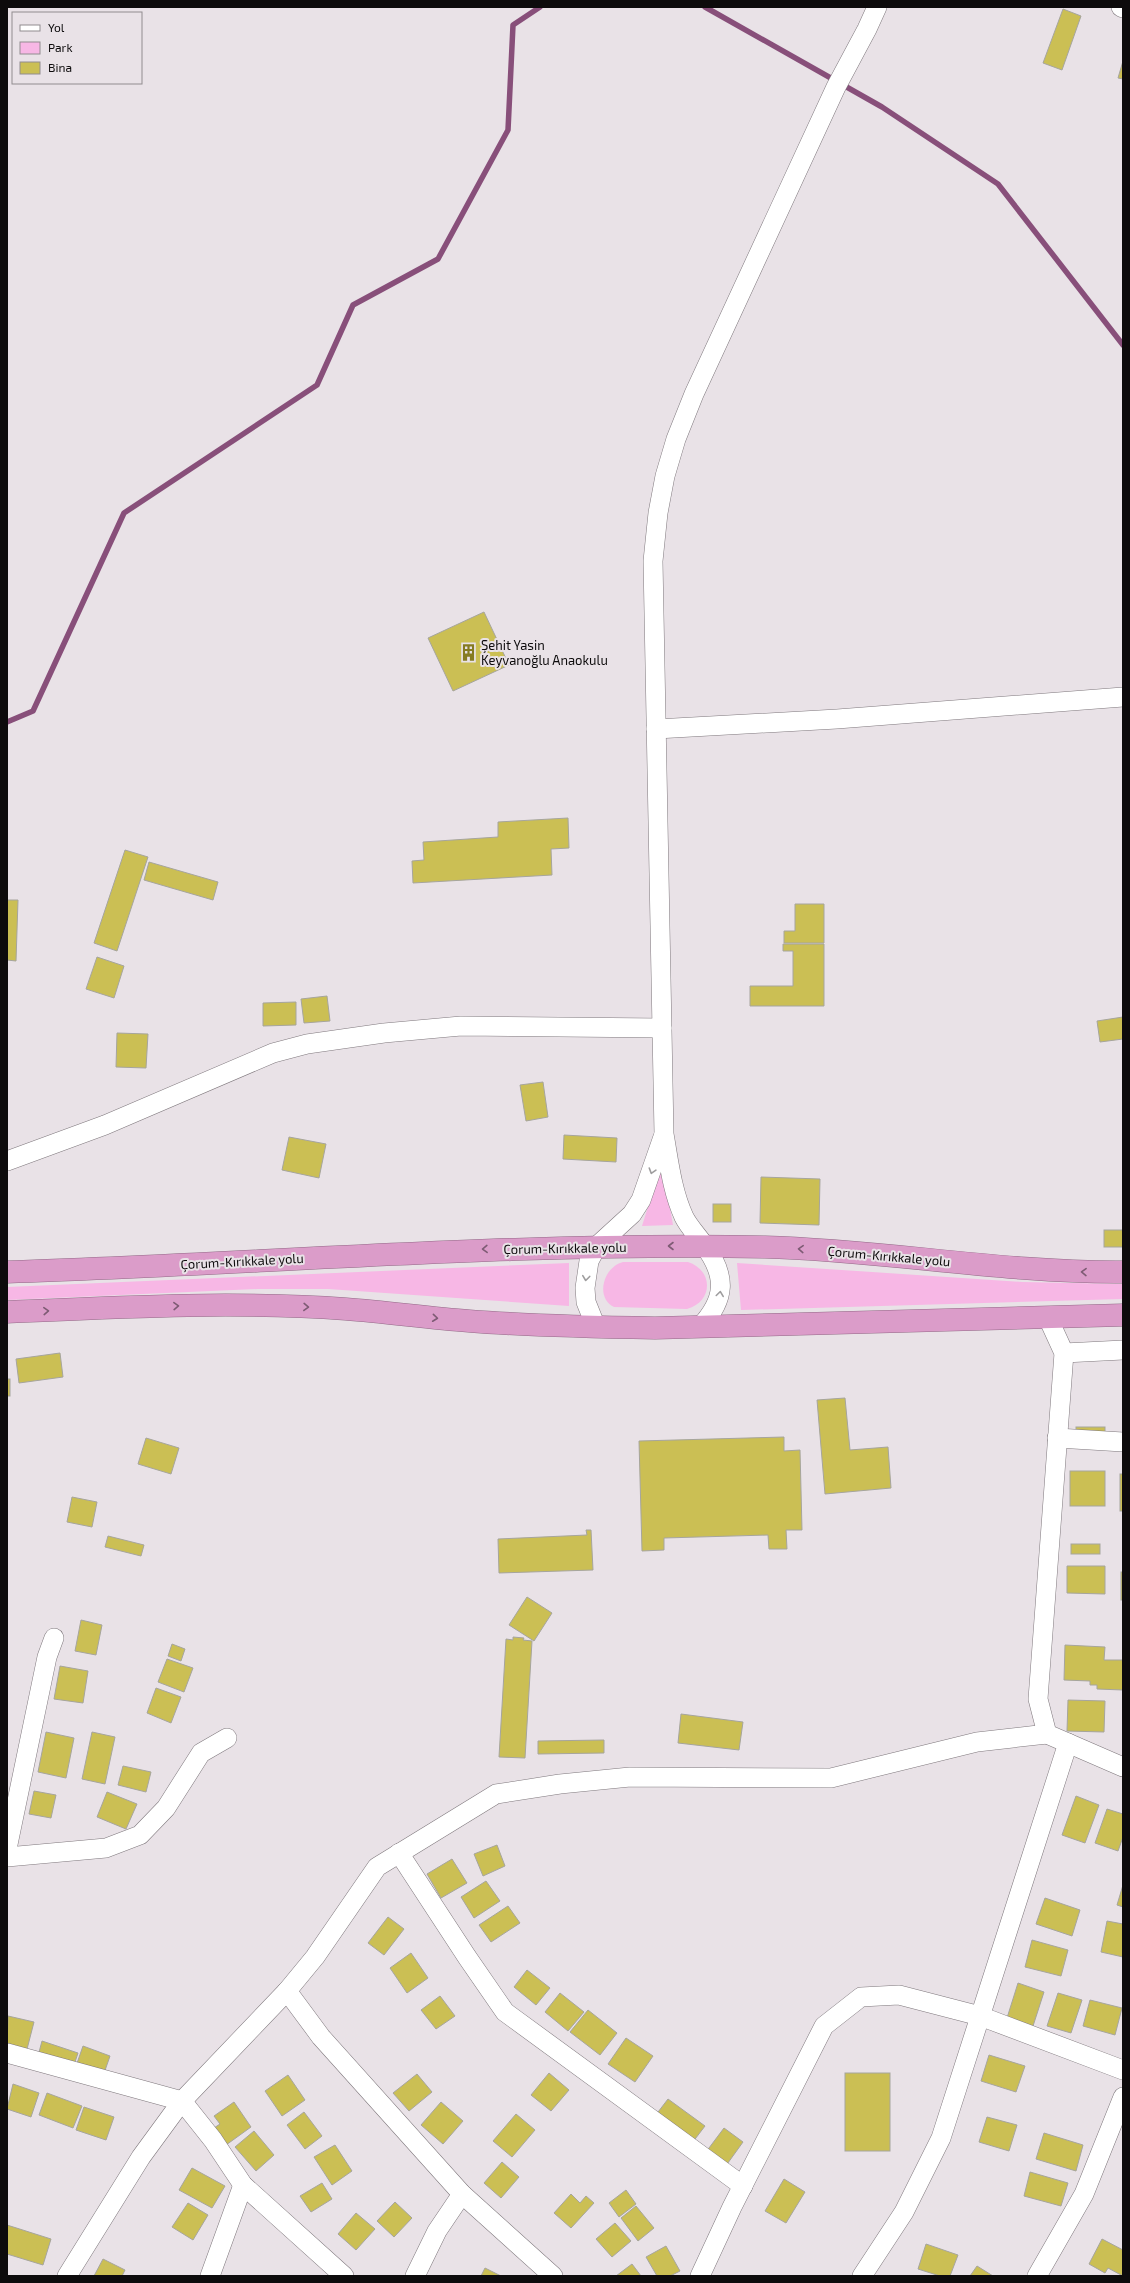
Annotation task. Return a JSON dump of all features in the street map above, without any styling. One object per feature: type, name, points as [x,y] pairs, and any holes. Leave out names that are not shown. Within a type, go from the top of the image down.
[{"type":"highway","name":"Çorum-Kırıkkale yolu","points":[[7,1272],[442,1251],[597,1246],[804,1249],[1039,1270],[1123,1272]]},
{"type":"highway","points":[[7,1312],[203,1305],[279,1306],[346,1309],[470,1321],[596,1327],[700,1327],[1123,1315]]},
{"type":"street","points":[[700,1327],[714,1312],[719,1301],[721,1287],[718,1271],[706,1247],[685,1220],[676,1198],[664,1134],[653,561],[658,513],[665,476],[676,439],[694,394],[836,87],[877,7]]},
{"type":"street","points":[[656,729],[837,719],[1123,697]]},
{"type":"street","points":[[7,1161],[105,1125],[273,1053],[307,1044],[384,1033],[461,1026],[662,1028]]},
{"type":"street","points":[[596,1327],[586,1302],[585,1288],[589,1261],[597,1246],[632,1214],[641,1200],[664,1134]]},
{"type":"street","points":[[1047,1734],[1038,1699],[1064,1353],[1048,1318]]},
{"type":"street","points":[[1064,1353],[1123,1350]]},
{"type":"street","points":[[1057,1438],[1123,1442]]},
{"type":"street","points":[[7,1849],[47,1657],[54,1638]]},
{"type":"street","points":[[66,2276],[141,2157],[182,2101],[287,1991],[315,1957],[377,1867],[496,1794],[560,1784],[630,1777],[831,1778],[977,1742],[1047,1734],[1123,1767]]},
{"type":"street","points":[[7,1857],[106,1848],[140,1835],[166,1808],[201,1753],[227,1738]]},
{"type":"street","points":[[862,2276],[904,2212],[941,2138],[1068,1743]]},
{"type":"street","points":[[399,1853],[505,2012],[743,2186]]},
{"type":"street","points":[[287,1991],[322,2037],[462,2194],[553,2276]]},
{"type":"street","points":[[700,2276],[743,2186],[824,2026],[861,1997],[898,1995],[980,2016],[1123,2070]]},
{"type":"street","points":[[7,2053],[182,2101],[213,2140],[243,2186],[344,2276]]},
{"type":"street","points":[[1037,2276],[1084,2194],[1123,2097]]},
{"type":"street","points":[[210,2276],[243,2186]]},
{"type":"street","points":[[415,2276],[437,2231],[462,2194]]},
{"type":"green space","points":[[662,1162],[673,1225],[642,1226]]},
{"type":"green space","points":[[623,1262],[688,1262],[696,1266],[706,1278],[706,1293],[696,1305],[687,1309],[614,1307],[608,1303],[605,1297],[603,1290],[604,1283],[610,1270]]},
{"type":"green space","points":[[569,1263],[569,1306],[328,1289],[257,1289],[7,1300],[7,1287]]},
{"type":"green space","points":[[737,1263],[1022,1282],[1123,1284],[1123,1299],[741,1310]]},
{"type":"building","points":[[1063,9],[1081,16],[1062,70],[1043,63]]},
{"type":"building","points":[[1123,61],[1123,79],[1118,78]]},
{"type":"building","name":"Şehit Yasin Keyvanoğlu Anaokulu","points":[[484,612],[509,665],[453,691],[428,638]]},
{"type":"building","points":[[568,818],[569,848],[551,849],[552,875],[413,883],[412,861],[424,860],[423,842],[498,837],[498,822]]},
{"type":"building","points":[[125,850],[148,857],[117,951],[94,943]]},
{"type":"building","points":[[149,862],[218,882],[213,900],[144,880]]},
{"type":"building","points":[[7,900],[18,900],[16,961],[7,960]]},
{"type":"building","points":[[795,904],[824,904],[824,943],[784,943],[784,931],[795,931]]},
{"type":"building","points":[[783,944],[824,944],[824,1006],[750,1006],[750,986],[793,986],[793,951],[783,951]]},
{"type":"building","points":[[97,957],[124,966],[114,998],[86,989]]},
{"type":"building","points":[[327,996],[330,1021],[304,1023],[301,999]]},
{"type":"building","points":[[296,1002],[296,1025],[263,1026],[263,1003]]},
{"type":"building","points":[[1123,1017],[1123,1039],[1100,1042],[1097,1021]]},
{"type":"building","points":[[117,1033],[148,1034],[146,1068],[116,1067]]},
{"type":"building","points":[[543,1082],[548,1117],[526,1121],[520,1085]]},
{"type":"building","points":[[564,1135],[617,1138],[616,1162],[563,1159]]},
{"type":"building","points":[[289,1137],[326,1144],[319,1178],[282,1170]]},
{"type":"building","points":[[761,1177],[820,1179],[819,1225],[760,1223]]},
{"type":"building","points":[[713,1204],[731,1204],[731,1222],[713,1222]]},
{"type":"building","points":[[1104,1230],[1123,1230],[1123,1247],[1104,1247]]},
{"type":"building","points":[[60,1353],[63,1377],[19,1383],[16,1359]]},
{"type":"building","points":[[7,1379],[10,1379],[10,1396],[7,1396]]},
{"type":"building","points":[[845,1398],[850,1450],[888,1447],[891,1488],[825,1494],[817,1400]]},
{"type":"building","points":[[1076,1427],[1105,1427],[1105,1437],[1076,1437]]},
{"type":"building","points":[[784,1437],[784,1451],[800,1450],[802,1530],[786,1530],[787,1549],[769,1549],[768,1535],[664,1538],[664,1550],[642,1551],[639,1441]]},
{"type":"building","points":[[146,1438],[179,1448],[171,1474],[138,1464]]},
{"type":"building","points":[[1070,1471],[1105,1471],[1105,1506],[1070,1506]]},
{"type":"building","points":[[1120,1474],[1123,1474],[1123,1511],[1120,1511]]},
{"type":"building","points":[[72,1497],[97,1502],[92,1527],[67,1522]]},
{"type":"building","points":[[586,1530],[591,1530],[593,1570],[499,1573],[498,1539],[587,1535]]},
{"type":"building","points":[[108,1536],[144,1545],[141,1556],[105,1547]]},
{"type":"building","points":[[1071,1544],[1100,1544],[1100,1554],[1071,1554]]},
{"type":"building","points":[[1067,1566],[1105,1566],[1105,1594],[1067,1593]]},
{"type":"building","points":[[1121,1572],[1123,1572],[1123,1600],[1121,1600]]},
{"type":"building","points":[[527,1597],[552,1613],[534,1641],[509,1625]]},
{"type":"building","points":[[81,1620],[102,1625],[96,1655],[75,1651]]},
{"type":"building","points":[[513,1637],[524,1638],[523,1640],[532,1641],[525,1758],[499,1757],[506,1639],[513,1640]]},
{"type":"building","points":[[172,1644],[185,1649],[181,1661],[168,1656]]},
{"type":"building","points":[[1065,1645],[1105,1647],[1104,1660],[1123,1660],[1123,1690],[1097,1689],[1097,1685],[1090,1685],[1090,1681],[1064,1680]]},
{"type":"building","points":[[167,1659],[193,1668],[184,1692],[158,1682]]},
{"type":"building","points":[[60,1666],[88,1671],[83,1703],[54,1699]]},
{"type":"building","points":[[156,1688],[181,1697],[171,1723],[147,1713]]},
{"type":"building","points":[[1068,1700],[1105,1701],[1104,1732],[1067,1731]]},
{"type":"building","points":[[681,1714],[743,1722],[739,1750],[678,1743]]},
{"type":"building","points":[[46,1732],[74,1738],[66,1778],[38,1772]]},
{"type":"building","points":[[92,1732],[115,1737],[105,1784],[82,1779]]},
{"type":"building","points":[[604,1740],[604,1753],[538,1754],[538,1741]]},
{"type":"building","points":[[123,1766],[151,1772],[146,1792],[118,1785]]},
{"type":"building","points":[[34,1791],[56,1795],[51,1818],[29,1814]]},
{"type":"building","points":[[107,1792],[137,1804],[126,1829],[97,1817]]},
{"type":"building","points":[[1076,1796],[1099,1805],[1085,1843],[1062,1835]]},
{"type":"building","points":[[1107,1809],[1123,1814],[1123,1837],[1118,1851],[1095,1843]]},
{"type":"building","points":[[497,1845],[505,1866],[483,1876],[474,1854]]},
{"type":"building","points":[[452,1859],[467,1883],[441,1898],[427,1874]]},
{"type":"building","points":[[486,1881],[500,1901],[474,1918],[461,1897]]},
{"type":"building","points":[[1123,1885],[1123,1907],[1117,1905]]},
{"type":"building","points":[[1045,1898],[1080,1910],[1072,1936],[1036,1924]]},
{"type":"building","points":[[508,1906],[520,1923],[491,1942],[479,1925]]},
{"type":"building","points":[[388,1917],[404,1929],[384,1955],[368,1943]]},
{"type":"building","points":[[1107,1921],[1123,1924],[1123,1957],[1101,1952]]},
{"type":"building","points":[[1032,1940],[1068,1950],[1061,1976],[1025,1967]]},
{"type":"building","points":[[411,1953],[428,1978],[407,1993],[390,1968]]},
{"type":"building","points":[[527,1970],[550,1988],[536,2005],[514,1987]]},
{"type":"building","points":[[1018,1983],[1044,1992],[1033,2026],[1007,2018]]},
{"type":"building","points":[[560,1993],[584,2012],[568,2031],[545,2012]]},
{"type":"building","points":[[1058,1993],[1082,2000],[1071,2033],[1047,2026]]},
{"type":"building","points":[[440,1996],[455,2016],[436,2029],[421,2010]]},
{"type":"building","points":[[1090,2000],[1122,2008],[1115,2035],[1083,2026]]},
{"type":"building","points":[[588,2010],[617,2033],[600,2055],[570,2032]]},
{"type":"building","points":[[8,2016],[34,2022],[26,2053],[7,2048]]},
{"type":"building","points":[[626,2038],[653,2056],[635,2082],[608,2064]]},
{"type":"building","points":[[42,2041],[78,2053],[73,2068],[38,2056]]},
{"type":"building","points":[[83,2046],[110,2056],[102,2079],[75,2069]]},
{"type":"building","points":[[989,2055],[1025,2066],[1016,2092],[981,2081]]},
{"type":"building","points":[[549,2073],[569,2090],[551,2111],[531,2095]]},
{"type":"building","points":[[845,2073],[890,2073],[890,2151],[845,2151]]},
{"type":"building","points":[[417,2074],[432,2092],[409,2111],[393,2093]]},
{"type":"building","points":[[288,2075],[305,2100],[282,2116],[265,2091]]},
{"type":"building","points":[[13,2084],[39,2093],[31,2117],[7,2109]]},
{"type":"building","points":[[47,2093],[82,2106],[73,2128],[39,2115]]},
{"type":"building","points":[[668,2099],[705,2126],[692,2143],[655,2116]]},
{"type":"building","points":[[234,2102],[251,2127],[226,2145],[214,2128],[220,2124],[214,2116]]},
{"type":"building","points":[[441,2102],[463,2121],[443,2144],[421,2125]]},
{"type":"building","points":[[84,2107],[114,2117],[106,2140],[76,2130]]},
{"type":"building","points":[[304,2112],[322,2136],[305,2149],[287,2125]]},
{"type":"building","points":[[516,2114],[535,2130],[512,2157],[493,2141]]},
{"type":"building","points":[[987,2117],[1017,2125],[1009,2151],[979,2142]]},
{"type":"building","points":[[724,2128],[743,2142],[725,2167],[706,2152]]},
{"type":"building","points":[[254,2131],[274,2155],[256,2171],[235,2147]]},
{"type":"building","points":[[1044,2133],[1083,2145],[1076,2171],[1036,2159]]},
{"type":"building","points":[[335,2145],[352,2171],[332,2185],[314,2157]]},
{"type":"building","points":[[502,2162],[519,2177],[501,2198],[484,2183]]},
{"type":"building","points":[[192,2168],[225,2186],[212,2208],[179,2190]]},
{"type":"building","points":[[1030,2172],[1068,2183],[1061,2206],[1024,2196]]},
{"type":"building","points":[[784,2179],[805,2192],[786,2223],[765,2211]]},
{"type":"building","points":[[322,2183],[332,2199],[311,2212],[300,2196]]},
{"type":"building","points":[[626,2190],[636,2204],[619,2217],[609,2203]]},
{"type":"building","points":[[571,2194],[580,2203],[586,2196],[594,2203],[571,2228],[554,2213]]},
{"type":"building","points":[[395,2202],[412,2218],[394,2237],[377,2221]]},
{"type":"building","points":[[188,2203],[208,2215],[193,2240],[172,2227]]},
{"type":"building","points":[[636,2206],[654,2228],[638,2241],[621,2218]]},
{"type":"building","points":[[356,2213],[375,2229],[356,2250],[338,2234]]},
{"type":"building","points":[[615,2223],[631,2241],[612,2257],[596,2239]]},
{"type":"building","points":[[7,2225],[51,2239],[43,2265],[7,2254]]},
{"type":"building","points":[[1102,2239],[1123,2250],[1123,2276],[1108,2268],[1105,2273],[1089,2264]]},
{"type":"building","points":[[926,2244],[958,2255],[950,2276],[940,2276],[918,2269]]},
{"type":"building","points":[[666,2246],[680,2271],[670,2276],[657,2276],[646,2257]]},
{"type":"building","points":[[103,2259],[125,2270],[122,2276],[94,2276]]},
{"type":"building","points":[[632,2264],[641,2276],[616,2276]]},
{"type":"building","points":[[977,2266],[993,2276],[970,2276]]},
{"type":"building","points":[[485,2268],[501,2276],[481,2276]]},
{"type":"waterway","points":[[7,722],[33,711],[124,513],[317,385],[353,305],[438,259],[508,130],[513,25],[540,7]]},
{"type":"waterway","points":[[705,7],[882,107],[998,184],[1123,345]]},
{"type":"place","name":"Şehit Yasin Keyvanoğlu Anaokulu","points":[[468,652]]}]
